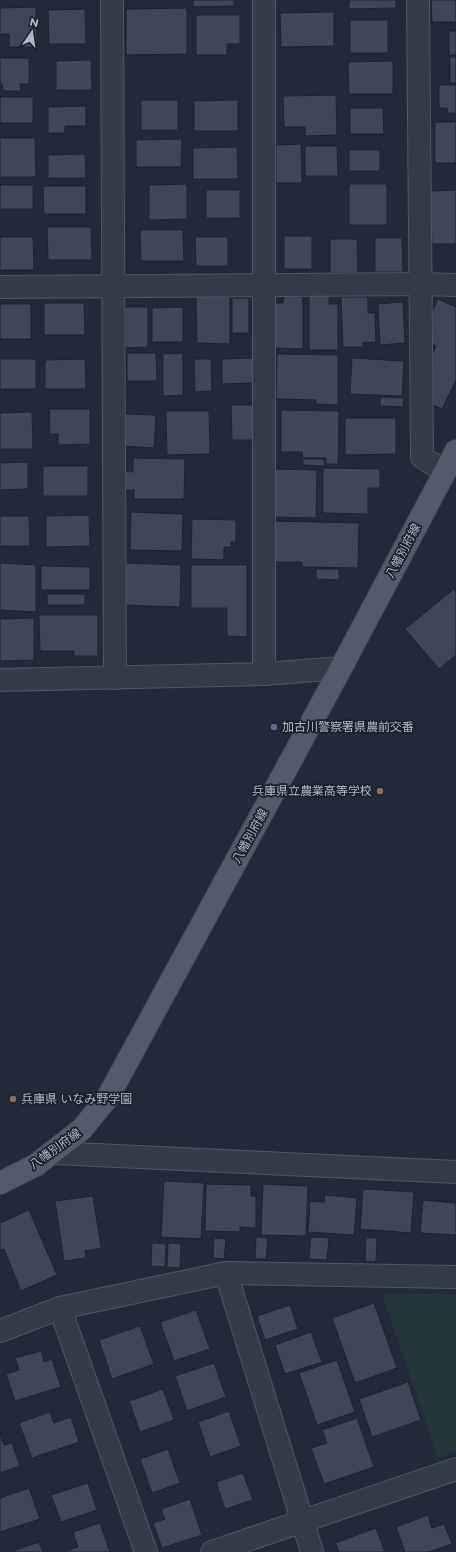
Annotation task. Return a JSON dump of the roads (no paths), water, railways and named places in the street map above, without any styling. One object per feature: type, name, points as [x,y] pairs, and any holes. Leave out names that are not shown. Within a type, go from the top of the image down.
[{"type":"main road","name":"八幡別府線","points":[[0,1183],[36,1165],[52,1153],[82,1129],[108,1097],[341,668],[456,451]]},
{"type":"street","points":[[112,0],[115,678]]},
{"type":"street","points":[[264,0],[264,674]]},
{"type":"street","points":[[418,0],[422,457],[445,472]]},
{"type":"street","points":[[0,287],[456,285]]},
{"type":"street","points":[[0,680],[264,674],[341,668]]},
{"type":"street","points":[[52,1153],[456,1172]]},
{"type":"street","points":[[226,1273],[312,1552]]},
{"type":"street","points":[[0,1331],[60,1308],[226,1273],[456,1277]]},
{"type":"street","points":[[60,1308],[146,1552]]},
{"type":"street","points":[[212,1552],[302,1521],[455,1472]]},
{"type":"place","name":"加古川警察署県農前交番","points":[[274,727]]},
{"type":"place","name":"兵庫県立農業高等学校","points":[[380,791]]},
{"type":"place","name":"兵庫県 いなみ野学園","points":[[13,1099]]}]
